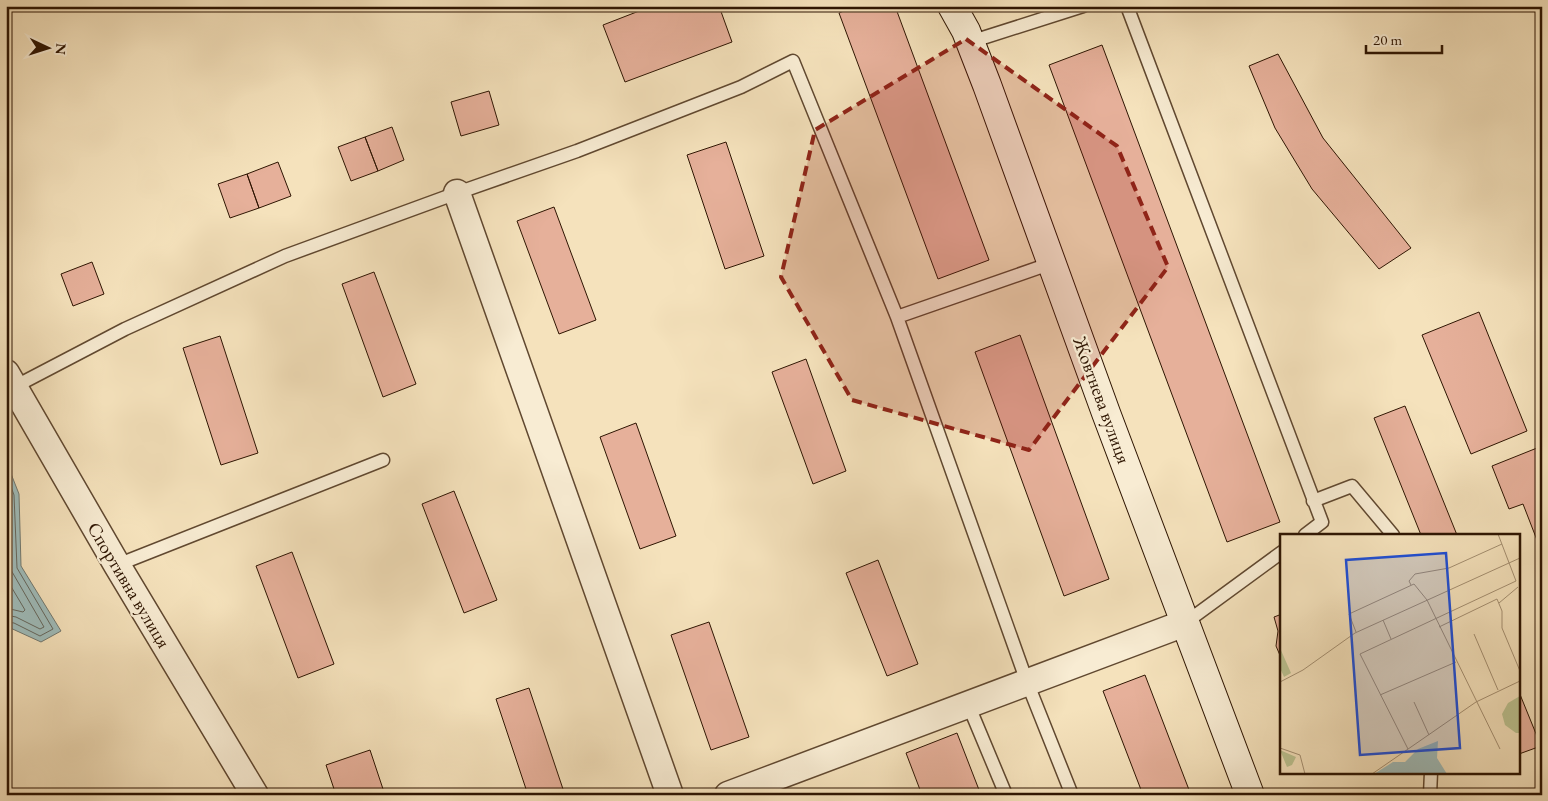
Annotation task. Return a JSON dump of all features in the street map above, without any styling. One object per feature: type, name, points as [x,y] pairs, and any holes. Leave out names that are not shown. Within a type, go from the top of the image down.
[{"type":"main road","name":"Жовтнева вулиця","points":[[952,6],[966,31],[1250,795]]},
{"type":"street","points":[[457,192],[670,795]]},
{"type":"street","name":"Спортивна вулиця","points":[[10,380],[117,565],[255,795]]},
{"type":"street","points":[[728,795],[1185,623]]},
{"type":"lane","points":[[970,42],[1083,6]]},
{"type":"lane","points":[[1127,6],[1322,522],[1306,534]]},
{"type":"lane","points":[[10,380],[285,256],[457,192],[577,151],[741,87],[794,62],[897,317],[1027,682],[1072,795]]},
{"type":"lane","points":[[897,317],[1052,263]]},
{"type":"lane","points":[[117,565],[383,460]]},
{"type":"lane","points":[[1313,501],[1352,486],[1392,534]]},
{"type":"lane","points":[[1185,623],[1280,553]]},
{"type":"lane","points":[[968,704],[1006,795]]},
{"type":"lane","points":[[1430,795],[1431,774]]},
{"type":"highlighted area","points":[[966,39],[1117,146],[1168,267],[1029,450],[852,400],[781,277],[815,130]]},
{"type":"water","points":[[6,461],[19,494],[21,566],[61,631],[41,642],[6,626]]},
{"type":"building","points":[[652,6],[719,6],[732,42],[625,82],[603,25]]},
{"type":"building","points":[[856,6],[895,6],[989,260],[938,279],[839,13]]},
{"type":"building","points":[[1102,45],[1280,522],[1227,542],[1049,65]]},
{"type":"building","points":[[1278,54],[1323,138],[1411,248],[1379,269],[1312,189],[1275,128],[1249,66]]},
{"type":"building","points":[[489,91],[499,125],[461,136],[451,102]]},
{"type":"building","points":[[392,127],[404,160],[378,171],[365,137]]},
{"type":"building","points":[[365,137],[378,171],[351,181],[338,147]]},
{"type":"building","points":[[726,142],[764,256],[725,269],[687,155]]},
{"type":"building","points":[[278,162],[291,196],[259,208],[247,174]]},
{"type":"building","points":[[247,174],[259,208],[230,218],[218,184]]},
{"type":"building","points":[[554,207],[596,320],[559,334],[517,221]]},
{"type":"building","points":[[92,262],[104,294],[73,306],[61,274]]},
{"type":"building","points":[[374,272],[416,384],[383,397],[342,284]]},
{"type":"building","points":[[1479,312],[1527,431],[1471,454],[1422,335]]},
{"type":"building","points":[[1020,335],[1109,579],[1064,596],[975,352]]},
{"type":"building","points":[[220,336],[258,453],[221,465],[183,348]]},
{"type":"building","points":[[806,359],[846,471],[813,484],[772,372]]},
{"type":"building","points":[[1405,406],[1457,534],[1421,534],[1374,418]]},
{"type":"building","points":[[636,423],[676,536],[640,549],[600,437]]},
{"type":"building","points":[[1542,446],[1542,553],[1523,504],[1509,509],[1492,466]]},
{"type":"building","points":[[454,491],[497,600],[464,613],[422,504]]},
{"type":"building","points":[[292,552],[334,664],[298,678],[256,566]]},
{"type":"building","points":[[878,560],[918,664],[887,676],[846,573]]},
{"type":"building","points":[[1280,615],[1280,655],[1276,646],[1278,631],[1274,617]]},
{"type":"building","points":[[709,622],[749,737],[711,750],[671,635]]},
{"type":"building","points":[[1145,675],[1191,795],[1143,795],[1103,691]]},
{"type":"building","points":[[529,688],[565,795],[528,795],[496,699]]},
{"type":"building","points":[[1520,694],[1541,746],[1520,754]]},
{"type":"building","points":[[957,733],[981,795],[922,795],[906,753]]},
{"type":"building","points":[[370,750],[385,795],[336,795],[326,765]]}]
